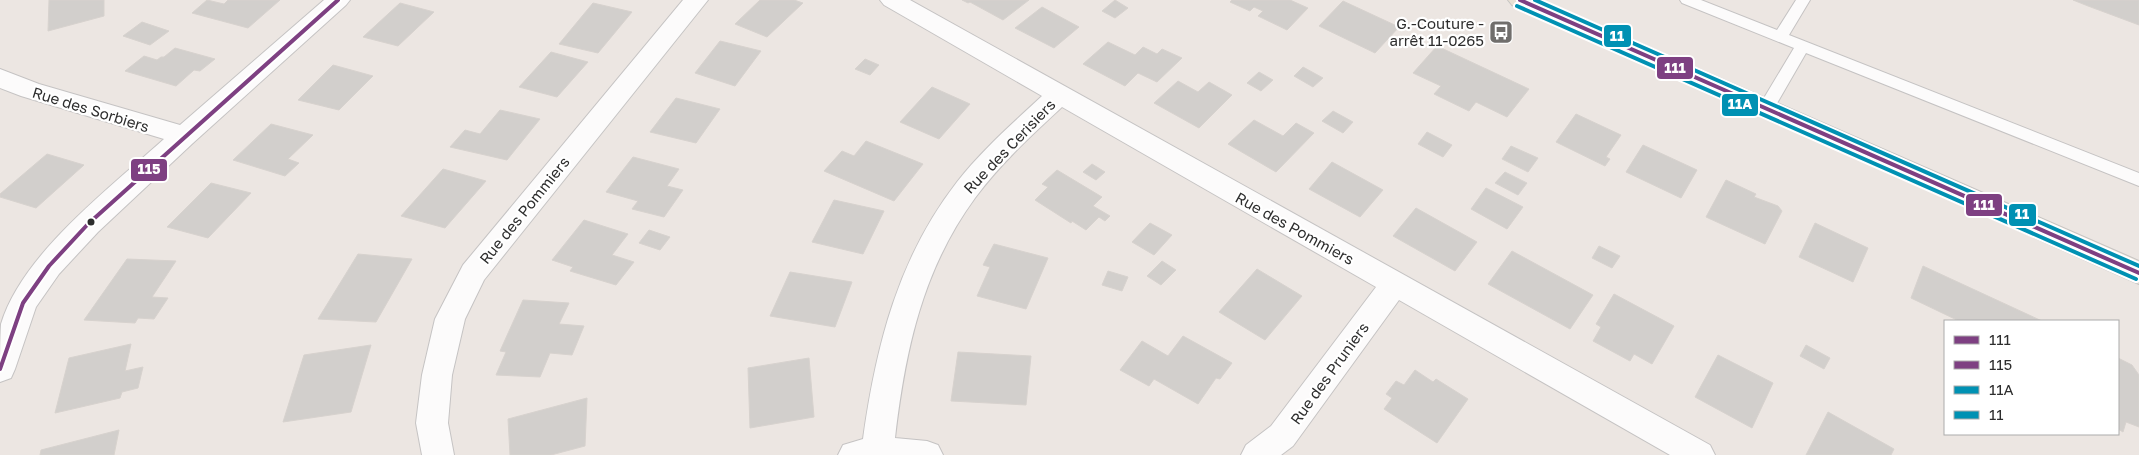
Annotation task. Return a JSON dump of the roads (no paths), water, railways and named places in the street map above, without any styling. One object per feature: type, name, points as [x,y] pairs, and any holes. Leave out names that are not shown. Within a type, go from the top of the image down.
[{"type":"main road","points":[[1520,0],[2139,273]]},
{"type":"street","points":[[0,369],[23,303],[49,266],[88,224],[338,0]]},
{"type":"street","name":"Rue des Pommiers","points":[[438,455],[432,423],[437,375],[450,319],[473,273],[696,0]]},
{"type":"street","name":"Rue des Pommiers","points":[[892,0],[1699,455]]},
{"type":"street","name":"Rue des Sorbiers","points":[[0,78],[30,90],[184,136]]},
{"type":"street","name":"Rue des Cerisiers","points":[[865,453],[916,276],[937,233],[966,189],[1058,95]]},
{"type":"street","name":"Rue des Pruniers","points":[[1257,455],[1282,436],[1394,284]]},
{"type":"street","points":[[865,453],[927,455]]},
{"type":"lane","points":[[1687,0],[2139,180]]},
{"type":"lane","points":[[1780,37],[1803,0]]},
{"type":"lane","points":[[1766,108],[1803,46]]},
{"type":"place","name":"G.-Couture - arrêt 11-0265","points":[[1501,32]]}]
